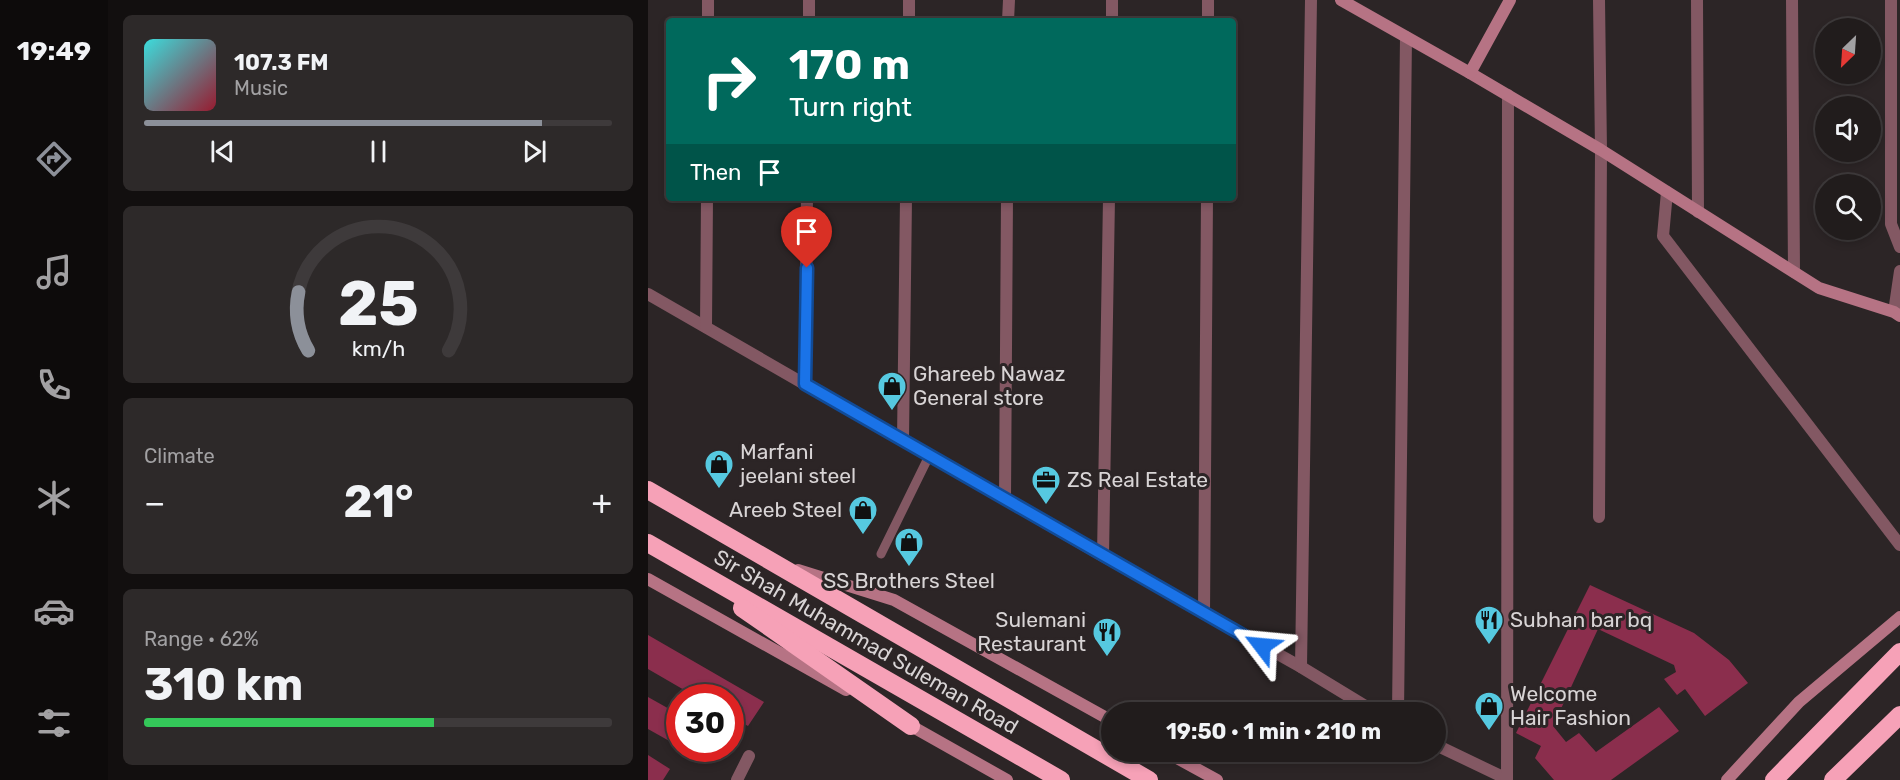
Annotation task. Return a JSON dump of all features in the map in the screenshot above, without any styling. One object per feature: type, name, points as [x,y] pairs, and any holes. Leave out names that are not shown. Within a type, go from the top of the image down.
[{"type":"highway","name":"Sir Shah Muhammad Suleman Road","points":[[648,490],[1149,780]]},
{"type":"highway","name":"Sir Shah Muhammad Suleman Road","points":[[648,543],[1061,780]]},
{"type":"highway","points":[[668,553],[726,597],[911,726]]},
{"type":"highway","points":[[1774,780],[1900,652]]},
{"type":"highway","points":[[1833,780],[1900,716]]},
{"type":"street","points":[[708,0],[708,18]]},
{"type":"street","points":[[809,0],[809,18]]},
{"type":"street","points":[[909,0],[909,18]]},
{"type":"street","points":[[1008,18],[1009,0]]},
{"type":"street","points":[[1112,0],[1112,18]]},
{"type":"street","points":[[1208,0],[1208,18]]},
{"type":"street","points":[[1301,668],[1311,0]]},
{"type":"street","points":[[1341,0],[1601,150],[1819,288],[1897,314],[1900,271]]},
{"type":"street","points":[[1470,73],[1510,0]]},
{"type":"street","points":[[1599,0],[1601,150],[1599,517]]},
{"type":"street","points":[[1697,0],[1698,212]]},
{"type":"street","points":[[1792,0],[1794,272]]},
{"type":"street","points":[[1891,0],[1891,224],[1900,247]]},
{"type":"street","points":[[1398,702],[1406,37]]},
{"type":"street","points":[[1446,750],[1507,779],[1508,95]]},
{"type":"street","points":[[1666,192],[1663,236],[1900,545]]},
{"type":"street","points":[[706,327],[707,201]]},
{"type":"street","points":[[805,384],[807,201]]},
{"type":"street","points":[[903,441],[906,201]]},
{"type":"street","points":[[1005,499],[1007,201]]},
{"type":"street","points":[[1103,556],[1109,201]]},
{"type":"street","points":[[1204,614],[1207,201]]},
{"type":"street","points":[[648,294],[1357,702]]},
{"type":"street","points":[[771,562],[894,600],[1101,715]]},
{"type":"street","points":[[648,579],[1007,780]]},
{"type":"street","points":[[1727,780],[1799,702],[1900,617]]},
{"type":"street","points":[[737,780],[749,756]]},
{"type":"street","points":[[1184,762],[1217,780]]},
{"type":"lane","points":[[881,554],[930,456]]},
{"type":"building","points":[[1590,585],[1694,633],[1729,660],[1748,683],[1705,716],[1685,689],[1677,695],[1664,679],[1676,672],[1674,665],[1598,629],[1553,726],[1566,742],[1579,733],[1596,752],[1659,707],[1679,731],[1611,780],[1554,780],[1535,758],[1541,746],[1516,733]]},
{"type":"building","points":[[648,635],[733,684],[674,684],[648,669]]},
{"type":"building","points":[[744,690],[764,702],[748,726],[744,724]]},
{"type":"building","points":[[648,697],[666,707],[666,739],[648,729]]},
{"type":"building","points":[[648,755],[670,769],[663,780],[648,780]]},
{"type":"place","name":"Ghareeb Nawaz General store","points":[[892,412]]},
{"type":"place","name":"Marfani jeelani steel","points":[[719,490]]},
{"type":"place","name":"ZS Real Estate","points":[[1046,506]]},
{"type":"place","name":"Areeb Steel","points":[[863,536]]},
{"type":"place","name":"SS Brothers Steel","points":[[909,568]]},
{"type":"place","name":"Subhan bar bq","points":[[1489,646]]},
{"type":"place","name":"Sulemani Restaurant","points":[[1107,658]]},
{"type":"place","name":"Welcome Hair Fashion","points":[[1489,732]]},
{"type":"route","points":[[807,268],[805,384],[1262,646]]}]
